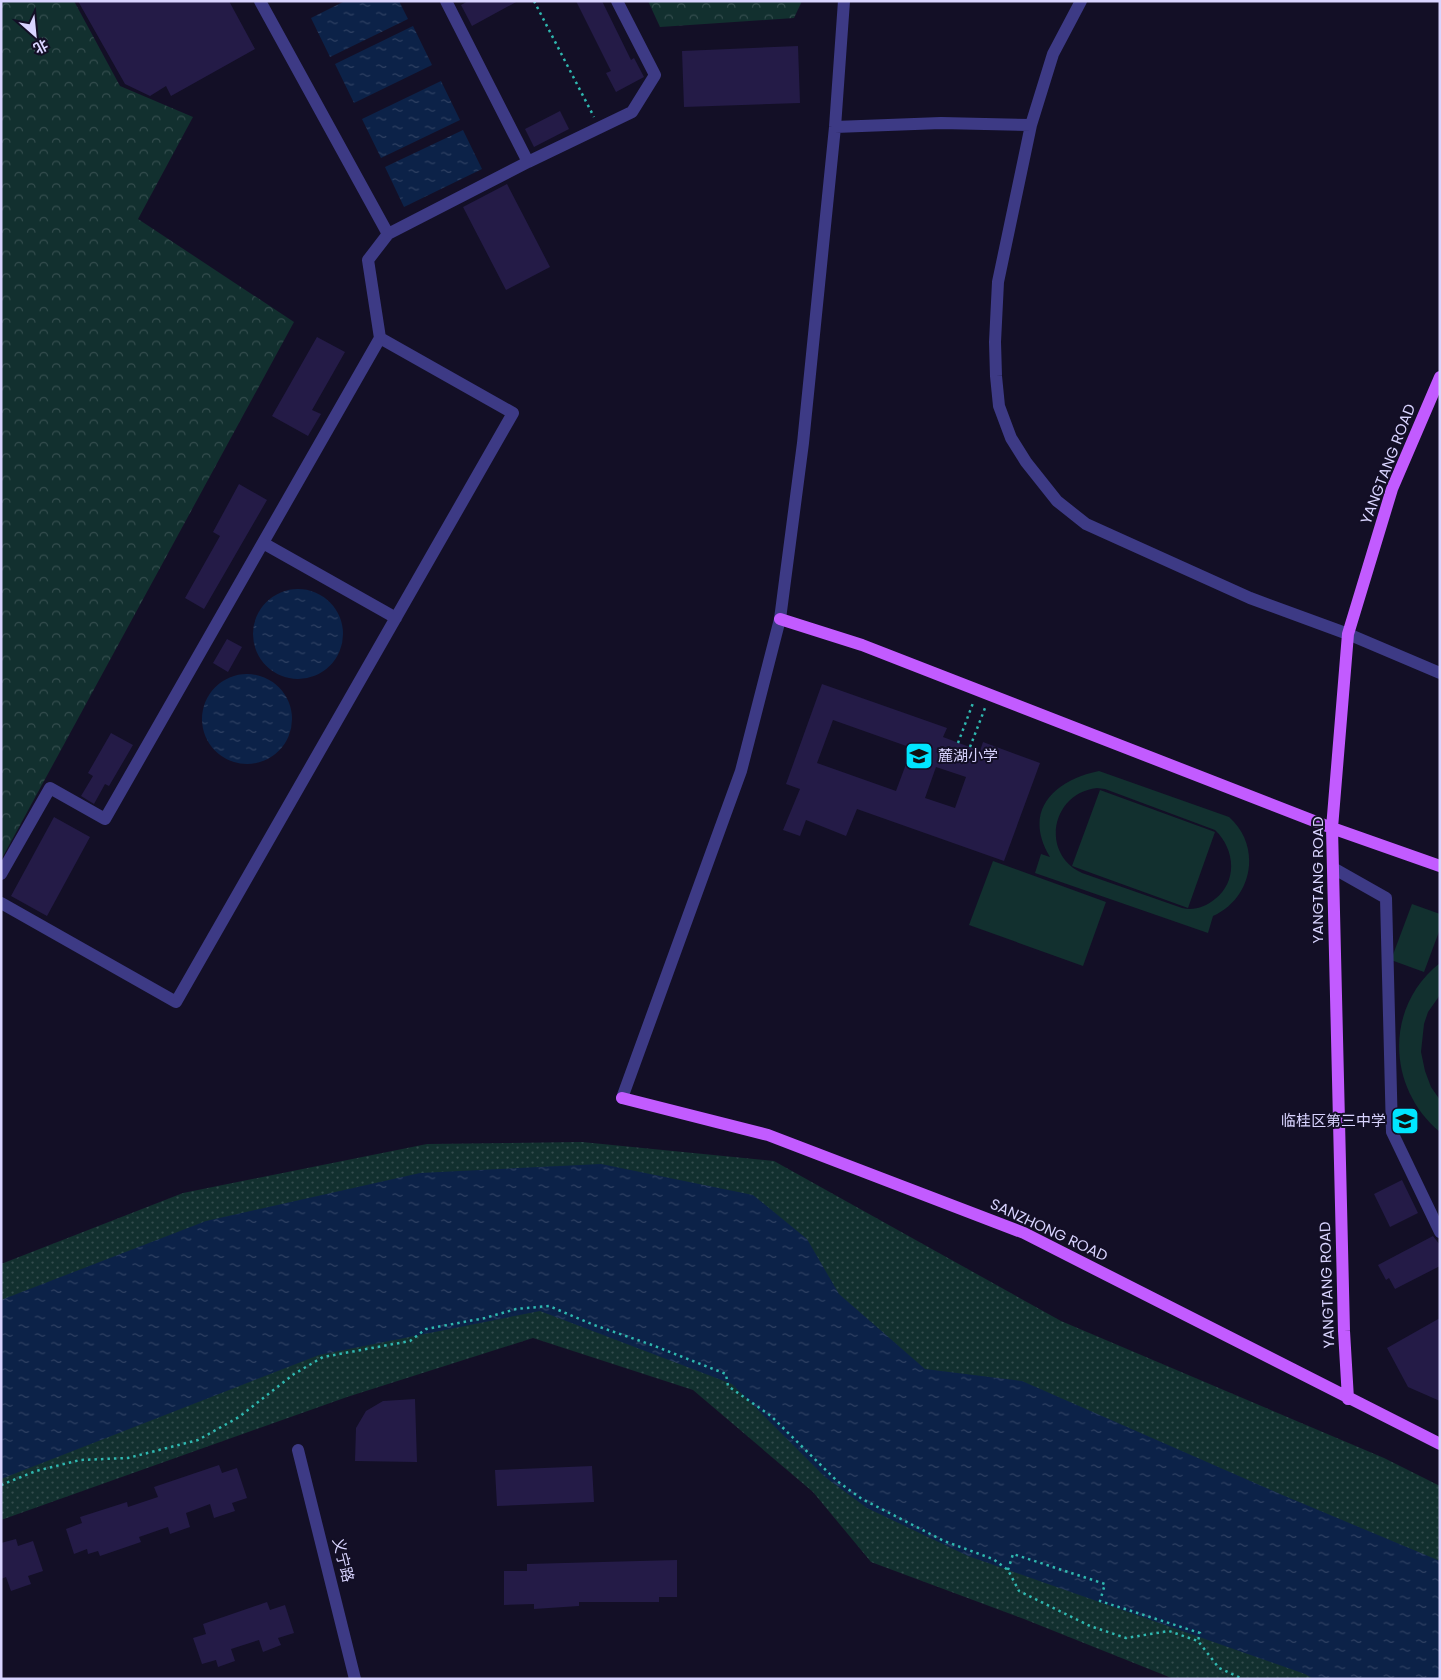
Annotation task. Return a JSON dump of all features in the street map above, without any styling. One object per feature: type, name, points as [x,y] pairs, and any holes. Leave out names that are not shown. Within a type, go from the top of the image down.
[{"type":"main road","name":"YANGTANG ROAD","points":[[1348,1399],[1344,1331],[1332,828],[1348,634],[1392,489],[1440,377]]},
{"type":"main road","points":[[780,620],[862,645],[1332,828],[1440,866]]},
{"type":"main road","name":"SANZHONG ROAD","points":[[622,1098],[768,1135],[1024,1233],[1440,1444]]},
{"type":"street","points":[[260,1],[388,234]]},
{"type":"street","points":[[446,1],[528,162]]},
{"type":"street","points":[[1,874],[50,788],[105,819],[380,338],[368,260],[388,234],[528,162],[632,112],[655,74],[617,1]]},
{"type":"street","points":[[622,1098],[741,771],[780,620],[803,443],[836,127],[844,1]]},
{"type":"street","points":[[1081,1],[1053,54],[1030,126],[998,282],[995,342],[996,376],[999,406],[1011,438],[1026,462],[1057,501],[1086,524],[1250,598],[1348,634],[1440,673]]},
{"type":"street","points":[[836,127],[941,123],[1030,126]]},
{"type":"street","points":[[1,903],[176,1002],[513,413],[380,338]]},
{"type":"street","points":[[263,543],[396,618]]},
{"type":"street","points":[[1333,868],[1386,898],[1392,1132],[1440,1232]]},
{"type":"street","name":"义宁路","points":[[298,1450],[355,1679]]},
{"type":"path","points":[[534,1],[599,128]]},
{"type":"path","points":[[958,743],[984,692]]},
{"type":"path","points":[[970,747],[984,692]]},
{"type":"path","points":[[1,1485],[36,1471],[80,1460],[128,1458],[198,1440],[239,1417],[294,1374],[323,1357],[410,1341],[426,1329],[485,1318],[516,1309],[549,1306],[594,1325],[652,1344],[726,1374],[728,1386],[772,1416],[837,1481],[862,1499],[944,1541],[993,1559],[1008,1570],[1019,1591],[1090,1626],[1126,1638],[1169,1631],[1198,1641],[1219,1668],[1243,1679]]},
{"type":"path","points":[[1008,1570],[1013,1554],[1106,1584],[1100,1601],[1200,1633],[1198,1641]]},
{"type":"green space","points":[[1,1],[74,1],[120,86],[193,117],[138,219],[294,322],[1,860]]},
{"type":"green space","points":[[648,1],[802,1],[794,18],[660,27]]},
{"type":"green space","points":[[1099,771],[1229,817],[1239,829],[1246,842],[1249,856],[1248,871],[1237,897],[1227,908],[1213,916],[1208,933],[1035,873],[1041,854],[1050,857],[1042,840],[1041,812],[1047,800],[1056,790],[1083,775]],"holes":[[[1097,788],[1105,789],[1215,830],[1227,846],[1230,855],[1230,874],[1228,883],[1222,892],[1203,906],[1195,909],[1186,909],[1082,873],[1069,864],[1060,852],[1056,839],[1056,825],[1061,812],[1069,801],[1081,792]]]},
{"type":"green space","points":[[1100,790],[1215,832],[1188,908],[1072,866]]},
{"type":"green space","points":[[993,861],[1106,902],[1083,966],[969,925]]},
{"type":"green space","points":[[1412,904],[1440,914],[1440,929],[1424,972],[1391,960]]},
{"type":"green space","points":[[1440,963],[1440,995],[1428,1012],[1424,1024],[1421,1052],[1431,1087],[1440,1100],[1440,1132],[1422,1114],[1410,1093],[1402,1071],[1399,1048],[1401,1024],[1409,1002],[1422,981]]},
{"type":"green space","points":[[582,1142],[774,1161],[1061,1321],[1384,1458],[1440,1486],[1440,1679],[1174,1679],[1024,1619],[871,1562],[813,1492],[693,1390],[533,1338],[347,1397],[1,1520],[1,1264],[183,1193],[427,1144]]},
{"type":"water","points":[[345,1],[399,1],[408,19],[330,57],[311,18]]},
{"type":"water","points":[[413,26],[432,65],[354,103],[335,64]]},
{"type":"water","points":[[441,81],[460,120],[381,158],[362,119]]},
{"type":"water","points":[[463,130],[482,169],[404,207],[385,167]]},
{"type":"water","points":[[289,589],[307,589],[323,596],[336,609],[343,625],[343,643],[336,659],[323,672],[307,679],[289,679],[273,672],[260,659],[253,643],[253,625],[260,609],[273,596]]},
{"type":"water","points":[[238,674],[256,674],[272,681],[285,694],[292,710],[292,728],[285,744],[272,757],[256,764],[238,764],[222,757],[209,744],[202,728],[202,710],[209,694],[222,681]]},
{"type":"water","points":[[601,1164],[753,1195],[807,1239],[839,1294],[925,1369],[1022,1381],[1280,1494],[1440,1561],[1440,1679],[1314,1679],[1305,1674],[968,1556],[867,1508],[825,1477],[732,1384],[540,1311],[319,1355],[1,1479],[1,1300],[206,1221],[420,1173]]},
{"type":"building","points":[[78,1],[229,1],[255,49],[171,96],[166,86],[150,96],[125,84]]},
{"type":"building","points":[[468,1],[518,1],[472,26],[461,5]]},
{"type":"building","points":[[576,1],[602,1],[631,60],[634,58],[644,77],[616,92],[606,73],[611,71]]},
{"type":"building","points":[[798,46],[800,103],[684,107],[682,51]]},
{"type":"building","points":[[560,111],[569,129],[534,147],[525,129]]},
{"type":"building","points":[[507,184],[550,267],[506,290],[463,207]]},
{"type":"building","points":[[317,337],[345,352],[312,410],[321,414],[308,436],[272,416]]},
{"type":"building","points":[[239,484],[267,500],[204,609],[185,598],[220,536],[213,532]]},
{"type":"building","points":[[227,639],[242,647],[228,672],[213,663]]},
{"type":"building","points":[[822,684],[947,728],[943,737],[980,751],[983,742],[1040,763],[1004,861],[857,809],[846,836],[806,820],[800,836],[783,830],[800,789],[786,784]],"holes":[[[833,720],[912,748],[896,791],[817,763]],[[936,767],[966,777],[955,808],[925,798]]]},
{"type":"building","points":[[111,733],[133,745],[109,786],[105,784],[94,804],[81,796],[93,776],[88,773]]},
{"type":"building","points":[[54,817],[90,837],[47,916],[11,896]]},
{"type":"building","points":[[1402,1180],[1418,1213],[1390,1227],[1374,1194]]},
{"type":"building","points":[[1433,1236],[1440,1245],[1440,1266],[1395,1289],[1389,1278],[1386,1280],[1378,1265]]},
{"type":"building","points":[[1440,1318],[1440,1401],[1408,1387],[1387,1348]]},
{"type":"building","points":[[415,1399],[417,1462],[355,1461],[356,1428],[366,1411],[383,1401]]},
{"type":"building","points":[[219,1465],[222,1473],[237,1468],[247,1498],[232,1503],[235,1511],[214,1518],[210,1504],[186,1513],[190,1527],[170,1534],[168,1527],[139,1537],[141,1542],[100,1556],[98,1551],[88,1554],[87,1549],[74,1554],[66,1529],[82,1523],[80,1517],[127,1502],[128,1507],[158,1497],[154,1487]]},
{"type":"building","points":[[592,1466],[594,1502],[497,1506],[495,1470]]},
{"type":"building","points":[[16,1539],[18,1546],[33,1541],[43,1571],[28,1576],[31,1584],[11,1591],[6,1577],[1,1579],[1,1543]]},
{"type":"building","points":[[677,1560],[677,1597],[659,1597],[659,1602],[579,1602],[579,1606],[534,1609],[534,1604],[504,1605],[504,1571],[527,1571],[527,1564]]},
{"type":"building","points":[[267,1602],[270,1610],[285,1605],[294,1633],[278,1638],[281,1645],[263,1652],[259,1640],[231,1649],[235,1661],[218,1667],[216,1660],[202,1664],[193,1638],[206,1634],[203,1624]]},
{"type":"place","name":"麓湖小学","points":[[919,756]]},
{"type":"place","name":"临桂区第三中学","points":[[1405,1121]]}]
